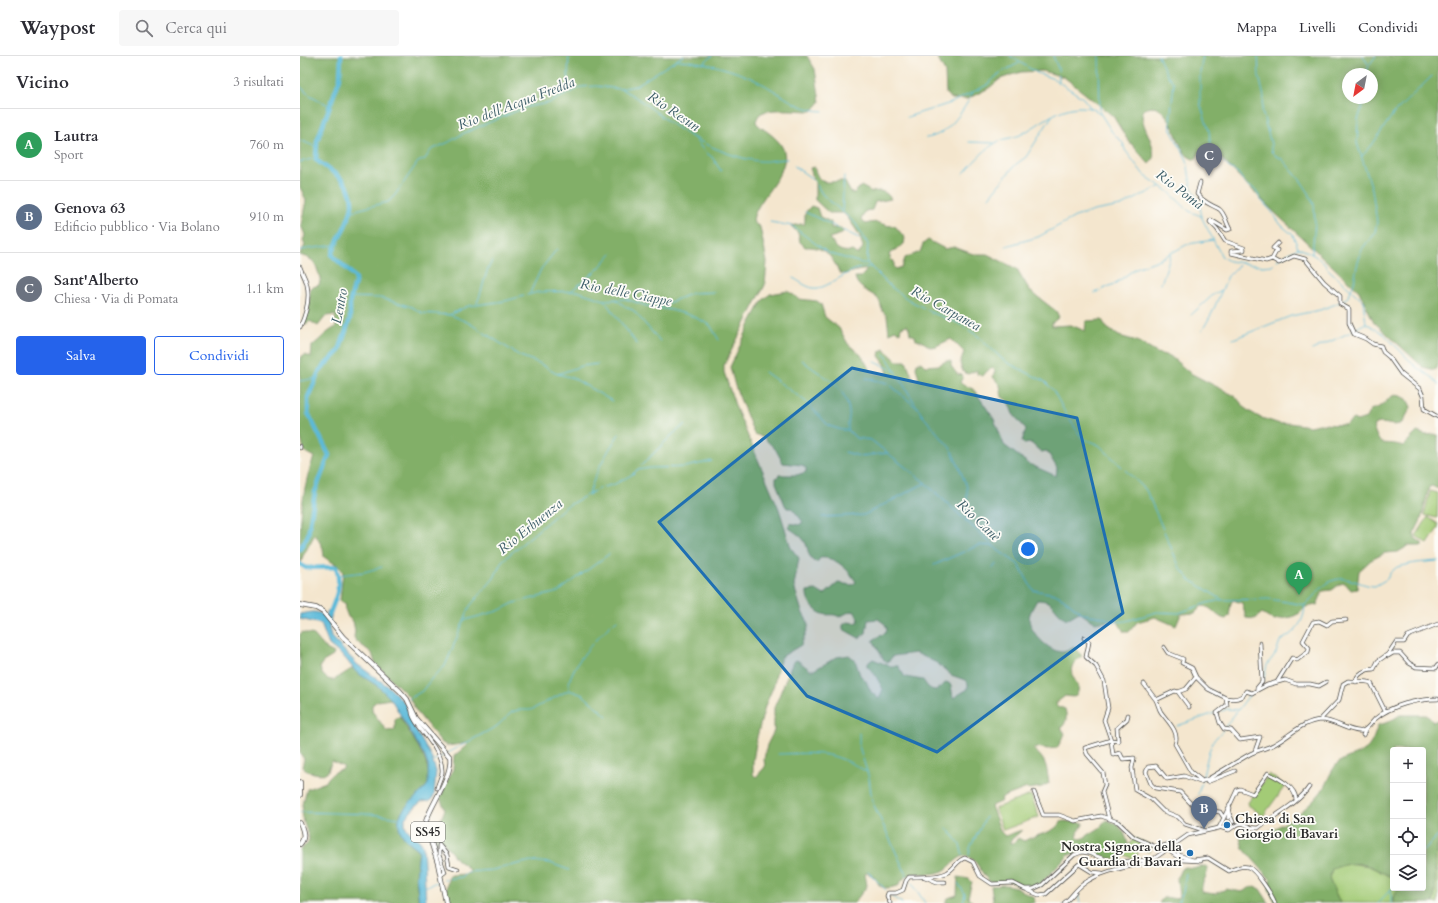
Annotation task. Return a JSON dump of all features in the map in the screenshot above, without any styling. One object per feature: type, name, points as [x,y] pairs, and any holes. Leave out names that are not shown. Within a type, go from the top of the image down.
[{"type":"main road","name":"SS45","points":[[300,605],[316,608],[323,612],[334,627],[400,691],[407,699],[416,718],[447,752],[451,763],[426,821],[446,903]]},
{"type":"main road","points":[[300,782],[300,795]]},
{"type":"main road","points":[[300,823],[303,832],[302,841],[300,844]]},
{"type":"street","points":[[1200,183],[1198,194],[1209,205],[1221,211],[1230,229],[1227,230],[1211,220],[1210,222],[1217,229],[1224,241],[1244,248],[1244,250],[1231,251],[1231,253],[1266,261],[1275,260],[1280,263],[1294,256],[1305,259],[1324,282],[1340,296],[1340,304],[1349,309],[1349,322],[1354,333],[1372,344],[1381,346],[1383,352],[1389,357],[1401,374],[1420,389],[1423,396],[1424,409],[1438,417]]},
{"type":"street","points":[[1275,260],[1277,250],[1273,248],[1278,243]]},
{"type":"street","points":[[300,267],[308,292],[305,313],[300,326]]},
{"type":"street","points":[[1278,682],[1292,658],[1298,660],[1308,652],[1308,648],[1303,642],[1314,622],[1319,621],[1327,625],[1332,621],[1346,620]]},
{"type":"street","points":[[1386,656],[1396,642],[1404,642],[1408,636],[1438,624]]},
{"type":"street","points":[[1084,638],[1089,642],[1086,657],[1096,666],[1104,681],[1107,702],[1107,710],[1104,720],[1111,740],[1113,755],[1120,753],[1123,759],[1134,758],[1132,778],[1137,792],[1151,799],[1163,811],[1171,813],[1185,824],[1206,831]]},
{"type":"street","points":[[1257,690],[1257,687],[1262,682],[1260,643]]},
{"type":"street","points":[[1164,647],[1168,654],[1183,659],[1182,662],[1192,668],[1196,677],[1208,689],[1226,698],[1237,699],[1244,696],[1246,691],[1252,693],[1284,680],[1296,684],[1310,684],[1319,686],[1326,682]]},
{"type":"street","points":[[1356,682],[1356,679],[1361,673],[1368,669],[1374,669],[1378,661],[1393,653],[1400,653],[1409,663],[1416,667],[1436,668],[1438,665]]},
{"type":"street","points":[[1156,700],[1175,691],[1178,692],[1186,689],[1196,677]]},
{"type":"street","points":[[1320,720],[1338,700],[1344,682],[1348,681],[1366,681],[1372,684],[1385,710],[1391,710]]},
{"type":"street","points":[[1144,684],[1174,729],[1177,740],[1175,744],[1191,772],[1201,780],[1201,782]]},
{"type":"street","points":[[1178,692],[1189,707]]},
{"type":"street","points":[[1226,698],[1227,705],[1217,713],[1220,723],[1224,729],[1232,731],[1240,740],[1260,737],[1254,752]]},
{"type":"street","points":[[1363,735],[1375,719],[1391,710],[1408,702],[1438,698]]},
{"type":"street","points":[[412,711],[412,718],[435,746],[442,774],[437,788]]},
{"type":"street","points":[[1109,819],[1102,792],[1105,785],[1103,773],[1090,759],[1085,750],[1088,746],[1111,740],[1119,741],[1117,728],[1127,719],[1128,715]]},
{"type":"street","points":[[1226,818],[1220,812],[1194,808],[1180,792],[1155,788],[1151,784],[1146,771],[1149,766],[1153,765],[1167,779],[1186,776],[1201,782],[1254,752],[1274,744],[1302,726],[1320,720],[1333,721],[1357,731],[1366,729]]},
{"type":"street","points":[[1206,780],[1207,782],[1235,772]]},
{"type":"street","points":[[1226,818],[1237,790],[1240,789],[1253,794],[1268,773],[1290,788],[1295,793],[1296,800]]},
{"type":"street","points":[[1064,903],[1082,884],[1111,870],[1153,862],[1172,845],[1190,834],[1219,827],[1226,830],[1231,829],[1236,824],[1258,828],[1296,800],[1309,787]]},
{"type":"street","points":[[1034,792],[1044,815],[1059,815],[1075,821],[1101,816],[1119,823],[1134,837],[1154,846],[1159,847],[1176,842]]},
{"type":"street","points":[[1219,827],[1229,813],[1230,807]]},
{"type":"street","points":[[1229,813],[1233,822]]},
{"type":"street","points":[[440,875],[445,872],[439,855],[439,845],[447,855],[449,866],[458,869]]},
{"type":"street","points":[[1172,845],[1183,857],[1193,860],[1208,858],[1230,871],[1243,866],[1249,868],[1271,894],[1275,903]]},
{"type":"street","points":[[1168,850],[1179,859],[1187,862],[1211,860]]},
{"type":"street","points":[[1025,889],[1033,889],[1042,885],[1066,860],[1082,852],[1113,862],[1143,862],[1156,859]]},
{"type":"street","points":[[890,903],[887,896],[888,894],[903,890],[907,878],[948,873],[960,860],[966,858],[973,862],[980,876],[992,884],[1013,883],[1039,895],[1046,894],[1079,864],[1092,872],[1104,873]]},
{"type":"street","points":[[925,877],[937,882],[945,882]]},
{"type":"highlighted area","points":[[852,368],[1077,418],[1123,613],[937,752],[807,696],[659,522]]},
{"type":"green space","points":[[300,56],[807,56],[815,69],[820,102],[812,111],[770,111],[760,114],[756,120],[758,125],[774,137],[781,145],[785,154],[784,163],[780,173],[756,211],[753,220],[754,223],[760,227],[767,262],[765,285],[724,365],[724,372],[736,408],[779,509],[791,548],[799,558],[794,586],[802,612],[808,622],[808,628],[801,645],[781,657],[774,685],[765,706],[757,737],[753,761],[753,774],[756,777],[765,767],[764,759],[767,745],[774,731],[774,708],[793,662],[797,660],[810,670],[814,670],[837,657],[849,655],[855,660],[860,675],[866,681],[871,692],[879,699],[883,689],[874,673],[867,666],[873,659],[889,666],[898,666],[905,677],[923,680],[927,686],[932,689],[936,690],[947,682],[951,685],[953,698],[968,689],[968,684],[965,680],[951,675],[937,663],[916,653],[893,656],[888,662],[884,660],[873,640],[885,633],[887,629],[885,624],[878,619],[868,620],[866,633],[859,638],[843,629],[843,625],[847,622],[856,623],[859,621],[855,612],[851,611],[839,617],[835,615],[825,615],[817,611],[809,602],[807,591],[816,590],[824,595],[838,583],[852,585],[856,582],[850,573],[831,559],[820,558],[817,562],[813,561],[804,541],[789,528],[790,523],[799,525],[803,522],[792,508],[787,508],[785,505],[776,483],[776,478],[779,475],[797,475],[806,472],[806,468],[802,465],[783,463],[776,450],[763,437],[754,434],[735,386],[730,367],[763,300],[770,294],[788,291],[799,299],[817,301],[821,304],[825,317],[839,328],[848,344],[862,356],[871,372],[883,375],[888,373],[885,364],[879,356],[880,351],[884,349],[897,361],[906,361],[913,378],[916,381],[919,377],[916,368],[917,363],[921,362],[925,366],[939,365],[946,361],[951,361],[951,366],[957,374],[962,375],[963,377],[960,382],[963,385],[972,388],[994,419],[1004,445],[1029,464],[1056,476],[1057,468],[1047,451],[1041,452],[1031,443],[1024,444],[1022,441],[1026,429],[1013,414],[1008,401],[1002,397],[1000,385],[993,377],[995,371],[993,368],[987,371],[983,376],[977,374],[977,370],[968,374],[963,372],[960,363],[964,352],[951,339],[936,346],[930,347],[922,341],[916,340],[915,336],[910,334],[907,325],[901,327],[900,333],[895,330],[889,333],[887,316],[883,311],[880,302],[876,297],[860,287],[856,281],[855,277],[861,277],[867,270],[840,274],[834,262],[827,254],[818,248],[805,247],[800,242],[798,233],[791,226],[801,224],[804,225],[805,214],[811,206],[817,208],[820,217],[831,222],[831,228],[841,228],[843,231],[842,234],[829,238],[838,249],[852,251],[858,255],[863,247],[859,234],[843,213],[829,213],[815,200],[815,183],[810,168],[814,167],[818,177],[824,182],[845,182],[851,193],[854,193],[861,186],[872,192],[883,192],[889,196],[891,199],[875,202],[872,210],[865,211],[861,220],[866,224],[874,222],[895,226],[905,238],[904,244],[889,254],[891,260],[894,261],[894,267],[896,269],[902,267],[905,258],[920,252],[923,244],[928,240],[945,249],[954,247],[973,254],[987,254],[1017,269],[1030,291],[1056,311],[1059,317],[1052,323],[1052,326],[1071,325],[1085,331],[1086,321],[1102,320],[1107,328],[1119,336],[1137,341],[1157,353],[1170,356],[1190,373],[1235,396],[1247,410],[1259,417],[1280,424],[1289,423],[1309,426],[1319,424],[1346,425],[1353,419],[1357,421],[1366,418],[1370,410],[1383,405],[1390,397],[1397,395],[1407,399],[1411,407],[1403,422],[1395,425],[1380,423],[1373,426],[1378,439],[1381,442],[1403,446],[1417,432],[1426,435],[1435,434],[1438,436],[1438,489],[1432,486],[1429,487],[1421,520],[1414,534],[1415,538],[1422,543],[1422,546],[1408,546],[1398,552],[1385,553],[1371,560],[1359,571],[1357,589],[1351,590],[1345,583],[1340,584],[1332,590],[1323,591],[1317,605],[1305,607],[1300,613],[1292,617],[1274,620],[1262,613],[1255,619],[1246,618],[1242,603],[1233,600],[1231,603],[1229,616],[1226,619],[1220,617],[1209,608],[1202,606],[1195,613],[1181,614],[1176,626],[1155,617],[1137,622],[1129,632],[1124,632],[1117,620],[1095,623],[1079,612],[1067,619],[1048,602],[1037,600],[1029,617],[1032,628],[1040,640],[1057,651],[1062,652],[1074,647],[1082,656],[1075,662],[1072,668],[1072,673],[1078,688],[1078,692],[1074,697],[1065,696],[1056,703],[1057,706],[1065,709],[1066,717],[1061,728],[1065,734],[1057,748],[1048,749],[1036,747],[1033,749],[1041,757],[1045,764],[1049,783],[1042,787],[1027,788],[1001,798],[1002,801],[991,806],[1001,832],[1005,836],[1022,830],[1010,841],[1010,843],[1014,843],[1018,838],[1024,841],[1049,832],[1064,821],[1084,823],[1077,834],[1078,838],[1082,839],[1101,827],[1106,820],[1111,821],[1121,828],[1127,839],[1128,844],[1121,855],[1122,859],[1104,858],[1084,850],[1069,855],[1039,885],[1024,887],[1009,881],[990,882],[973,859],[964,856],[943,871],[930,874],[913,874],[903,880],[898,886],[890,888],[884,888],[875,878],[866,873],[867,886],[854,903],[449,903],[446,889],[449,876],[470,872],[467,867],[457,860],[444,843],[439,842],[435,844],[429,825],[441,820],[445,809],[440,798],[453,769],[454,756],[466,746],[467,743],[448,746],[442,743],[416,711],[409,697],[375,663],[372,653],[356,641],[354,637],[355,631],[353,621],[348,617],[345,609],[346,604],[340,601],[343,572],[340,567],[324,557],[323,548],[315,534],[303,556],[300,565],[303,497],[309,470],[314,457],[305,452],[300,436],[300,358],[305,354],[311,357],[312,346],[326,333],[336,327],[335,315],[326,316],[318,326],[310,321],[306,324],[304,322],[309,310],[310,288],[319,285],[321,277],[314,262],[309,258],[300,255],[305,245],[303,241],[305,235],[301,225],[306,200],[300,187]]},
{"type":"green space","points":[[938,56],[1438,56],[1438,366],[1435,370],[1423,367],[1374,322],[1359,291],[1273,211],[1214,151],[1203,148],[1195,160],[1187,156],[1181,147],[1170,121],[1159,109],[1152,107],[1143,110],[1143,121],[1154,153],[1153,160],[1149,164],[1127,139],[1113,116],[1064,77],[1042,71],[1021,72],[1000,79],[989,88],[967,99],[952,99],[946,94],[945,72],[938,59]]},
{"type":"green space","points":[[1430,491],[1438,493],[1437,518],[1424,515]]},
{"type":"green space","points":[[1428,517],[1438,524],[1438,528],[1428,544],[1416,536]]},
{"type":"green space","points":[[303,632],[314,635],[326,649],[334,653],[333,656],[323,662],[320,666],[321,672],[326,678],[334,680],[353,668],[379,687],[391,699],[377,701],[372,705],[372,711],[387,731],[395,730],[395,719],[400,716],[426,762],[429,772],[429,781],[422,793],[405,808],[400,816],[409,842],[419,850],[416,877],[419,903],[300,903],[300,850],[308,843],[309,838],[302,814],[307,789],[326,782],[332,774],[342,770],[344,767],[332,761],[327,773],[321,774],[310,772],[302,767],[304,759],[300,753],[300,634]]},
{"type":"green space","points":[[1400,715],[1427,715],[1433,722],[1437,720],[1438,722],[1438,842],[1435,857],[1435,889],[1433,903],[1393,903],[1393,897],[1397,891],[1426,891],[1426,747],[1390,747],[1390,876],[1364,864],[1350,864],[1332,869],[1329,879],[1340,903],[1276,903],[1269,889],[1271,880],[1243,848],[1240,838],[1262,834],[1285,823],[1295,816],[1321,792],[1333,769],[1338,763],[1366,749],[1373,740],[1378,725],[1389,722]]},
{"type":"green space","points":[[1269,774],[1285,786],[1263,816],[1247,804]]},
{"type":"green space","points":[[1031,795],[1039,817],[1003,830],[995,808]]},
{"type":"green space","points":[[1134,838],[1151,845],[1149,852],[1140,848],[1135,860],[1123,854]]},
{"type":"green space","points":[[1438,842],[1438,903],[1433,903],[1435,889],[1435,857]]},
{"type":"green space","points":[[1348,863],[1369,866],[1390,876],[1390,891],[1397,891],[1393,897],[1393,903],[1340,903],[1329,879],[1332,869]]},
{"type":"green space","points":[[1204,866],[1208,867],[1202,886],[1202,892],[1214,894],[1226,889],[1242,892],[1253,886],[1260,889],[1269,903],[1159,903],[1164,897],[1176,899],[1179,896],[1177,878],[1181,869],[1185,867],[1196,868]]},
{"type":"green space","points":[[958,877],[969,879],[972,882],[968,897],[974,903],[945,903],[948,898],[957,895]]},
{"type":"green space","points":[[1009,885],[1034,897],[1035,903],[991,903],[993,899],[991,886]]},
{"type":"water","points":[[329,610],[332,611],[329,628],[331,637],[358,665],[389,687],[406,704],[412,724],[431,756],[436,771],[434,796],[430,801],[421,802],[405,818],[405,825],[411,834],[419,840],[423,846],[426,903],[419,903],[416,877],[419,850],[403,836],[399,828],[399,820],[401,813],[428,784],[428,766],[424,755],[391,699],[379,687],[356,672],[345,658],[329,645],[321,624],[300,619],[300,614],[316,612],[325,616]]},
{"type":"waterway","name":"Lentro","points":[[300,549],[308,535],[315,492],[329,455],[308,413],[308,397],[320,370],[339,351],[350,319],[350,301],[356,279],[332,255],[349,217],[352,207],[352,198],[341,179],[316,160],[317,141],[340,78],[341,56]]},
{"type":"waterway","points":[[569,56],[568,74],[571,91]]},
{"type":"waterway","name":"Rio dell'Acqua Fredda","points":[[352,211],[388,202],[395,195],[418,162],[425,159],[431,150],[464,133],[526,107],[549,103],[581,87],[596,86],[620,89],[635,86],[683,56]]},
{"type":"waterway","points":[[702,64],[712,56]]},
{"type":"waterway","name":"Rio Pomà","points":[[1010,56],[1037,73],[1054,79],[1083,98],[1090,107],[1100,113],[1112,132],[1123,143],[1125,150],[1144,175],[1168,191],[1189,211],[1201,216],[1222,257],[1229,261],[1262,266],[1272,265],[1275,262]]},
{"type":"waterway","points":[[1053,56],[1058,68],[1059,81]]},
{"type":"waterway","points":[[1099,56],[1100,113]]},
{"type":"waterway","points":[[1158,56],[1167,75],[1174,83],[1170,121],[1171,130],[1187,160],[1191,186],[1199,203],[1202,217]]},
{"type":"waterway","points":[[1203,56],[1200,71],[1200,103],[1209,131],[1211,147],[1216,155],[1228,167],[1238,173],[1246,185],[1256,190],[1260,199],[1281,225],[1293,235],[1298,248]]},
{"type":"waterway","points":[[1258,56],[1259,76],[1264,97],[1262,111],[1271,144],[1271,151],[1282,159],[1301,181],[1309,193],[1314,205],[1315,223],[1312,254]]},
{"type":"waterway","points":[[1363,56],[1368,64]]},
{"type":"waterway","points":[[1368,68],[1376,56]]},
{"type":"waterway","points":[[679,60],[709,64],[738,73],[765,85],[796,104],[813,110],[823,111]]},
{"type":"waterway","points":[[907,117],[951,103],[987,85],[1000,73],[1019,63]]},
{"type":"waterway","points":[[1362,156],[1372,145],[1393,114],[1432,76]]},
{"type":"waterway","points":[[300,86],[308,94],[330,106]]},
{"type":"waterway","name":"Rio Resun","points":[[621,89],[637,98],[682,131],[719,150],[750,160],[766,161],[787,159]]},
{"type":"waterway","points":[[926,138],[934,136],[948,127],[960,114],[973,92]]},
{"type":"waterway","points":[[1233,339],[1291,316],[1320,310],[1336,304],[1348,297],[1354,283],[1362,249],[1375,232],[1377,222],[1372,189],[1357,143],[1358,120],[1363,104]]},
{"type":"waterway","points":[[963,174],[982,154],[997,142],[1020,135],[1064,110],[1083,107],[1093,109]]},
{"type":"waterway","points":[[989,197],[1015,165],[1026,157],[1052,116]]},
{"type":"waterway","points":[[693,137],[705,152],[712,157],[721,171]]},
{"type":"waterway","points":[[300,140],[316,147]]},
{"type":"waterway","points":[[969,142],[994,143]]},
{"type":"waterway","points":[[300,162],[316,158]]},
{"type":"waterway","name":"Rio Carpanea","points":[[794,166],[814,180],[822,194],[856,224],[868,244],[867,263],[891,287],[909,300],[933,313],[958,323],[978,336],[1008,363],[1044,381],[1053,390],[1066,414],[1082,438],[1099,445],[1146,490],[1180,568],[1189,579],[1221,599]]},
{"type":"waterway","points":[[842,213],[844,176]]},
{"type":"waterway","points":[[1006,246],[1038,237],[1075,217],[1094,211],[1121,206],[1161,186]]},
{"type":"waterway","points":[[805,212],[865,241]]},
{"type":"waterway","points":[[770,222],[792,226],[828,253],[861,263],[867,263]]},
{"type":"waterway","points":[[1095,293],[1116,283],[1136,268],[1158,260],[1188,244],[1213,240]]},
{"type":"waterway","points":[[300,250],[335,245]]},
{"type":"waterway","name":"Rio Pomà","points":[[1277,260],[1298,248],[1311,253],[1319,259],[1363,301],[1366,323],[1384,334],[1416,367],[1434,379],[1438,384]]},
{"type":"waterway","points":[[530,293],[541,269],[557,249]]},
{"type":"waterway","points":[[571,291],[598,269],[612,253]]},
{"type":"waterway","points":[[1161,284],[1171,254]]},
{"type":"waterway","points":[[477,303],[492,261]]},
{"type":"waterway","points":[[1202,331],[1212,313],[1228,276],[1241,263]]},
{"type":"waterway","points":[[793,278],[813,288],[819,288],[855,270],[863,267],[871,267]]},
{"type":"waterway","points":[[1191,315],[1214,294],[1222,290]]},
{"type":"waterway","name":"Rio delle Ciappe","points":[[449,315],[468,306],[505,301],[538,292],[577,291],[604,300],[626,299],[647,306],[690,315],[710,325],[719,340]]},
{"type":"waterway","points":[[656,308],[692,293],[714,292]]},
{"type":"waterway","points":[[351,297],[380,298],[412,307],[422,313],[451,315],[469,323],[520,356],[539,363],[555,373],[573,378],[612,401]]},
{"type":"waterway","points":[[616,299],[627,308],[633,310],[660,341]]},
{"type":"waterway","points":[[604,300],[637,344]]},
{"type":"waterway","points":[[1353,330],[1366,323]]},
{"type":"waterway","points":[[1312,350],[1351,332]]},
{"type":"waterway","points":[[885,354],[922,415],[952,450],[967,487],[967,522]]},
{"type":"waterway","points":[[802,360],[831,381],[842,393],[849,411],[848,430]]},
{"type":"waterway","points":[[875,362],[897,372]]},
{"type":"waterway","points":[[558,374],[581,366],[598,364]]},
{"type":"waterway","name":"Rio Canè","points":[[765,372],[805,401],[829,426],[842,430],[848,430],[856,438],[871,440],[923,481],[999,551],[1018,564],[1033,590],[1055,594],[1083,614],[1103,617],[1114,622],[1126,621],[1157,612],[1179,613],[1207,603],[1221,600],[1269,599],[1305,605],[1325,585],[1336,580],[1351,580],[1366,585],[1375,586],[1387,579],[1390,573],[1397,567],[1415,563],[1438,561]]},
{"type":"waterway","points":[[300,381],[317,378]]},
{"type":"waterway","points":[[866,378],[888,383],[915,406]]},
{"type":"waterway","name":"Rio Erbuenza","points":[[409,699],[422,691],[432,678],[445,666],[470,606],[494,578],[502,561],[565,507],[600,488],[615,484],[633,474],[673,434],[686,424]]},
{"type":"waterway","points":[[589,495],[601,463],[619,434]]},
{"type":"waterway","points":[[845,452],[859,456],[888,453]]},
{"type":"waterway","points":[[637,470],[685,467],[712,461]]},
{"type":"waterway","points":[[822,517],[864,515],[925,483]]},
{"type":"waterway","points":[[934,565],[979,545],[993,546]]},
{"type":"waterway","points":[[465,620],[498,611],[514,603],[558,592],[609,554]]},
{"type":"waterway","points":[[993,568],[997,563]]},
{"type":"waterway","name":"Lentro","points":[[300,564],[306,568],[336,567],[338,574],[338,586],[336,597],[329,615]]},
{"type":"waterway","points":[[339,575],[364,572],[382,567]]},
{"type":"waterway","points":[[1263,682],[1267,665],[1276,653],[1280,641],[1290,635],[1298,627],[1303,618],[1305,606]]},
{"type":"waterway","points":[[569,689],[569,681],[578,662],[594,642],[610,625],[617,620]]},
{"type":"waterway","points":[[448,753],[497,726],[512,712],[518,710],[531,710],[569,690],[583,695],[607,716]]},
{"type":"waterway","points":[[1225,727],[1250,694]]},
{"type":"waterway","points":[[1222,711],[1227,709],[1238,710]]},
{"type":"waterway","points":[[1177,726],[1215,713]]},
{"type":"waterway","points":[[1202,780],[1209,751],[1214,740],[1223,730]]},
{"type":"waterway","points":[[859,733],[859,746],[869,778],[872,801],[907,876]]},
{"type":"waterway","points":[[778,754],[814,753],[834,756],[867,772]]},
{"type":"waterway","points":[[433,761],[446,754]]},
{"type":"waterway","points":[[1198,794],[1201,784]]},
{"type":"waterway","points":[[300,812],[371,814],[399,818]]},
{"type":"waterway","points":[[969,855],[970,848],[986,817]]},
{"type":"waterway","points":[[947,828],[960,845],[963,855]]},
{"type":"waterway","points":[[1426,848],[1438,836]]},
{"type":"waterway","points":[[444,879],[462,877],[467,872],[492,870],[531,861],[550,863],[569,870]]},
{"type":"waterway","points":[[868,872],[886,890]]},
{"type":"waterway","points":[[1177,903],[1183,893],[1186,873]]},
{"type":"waterway","points":[[425,887],[439,881]]},
{"type":"waterway","points":[[912,883],[925,903]]},
{"type":"waterway","points":[[958,883],[965,894],[963,903]]},
{"type":"waterway","points":[[1378,903],[1390,890]]},
{"type":"waterway","points":[[1391,891],[1391,903]]},
{"type":"waterway","points":[[1078,894],[1080,903]]},
{"type":"waterway","points":[[891,896],[902,903]]},
{"type":"place","name":"Sant'Alberto","points":[[1209,176]]},
{"type":"place","name":"Lautra","points":[[1299,595]]},
{"type":"place","name":"Chiesa di San Giorgio di Bavari","points":[[1227,825]]},
{"type":"place","name":"Genova 63","points":[[1204,829]]},
{"type":"place","name":"Nostra Signora della Guardia di Bavari","points":[[1190,853]]}]
